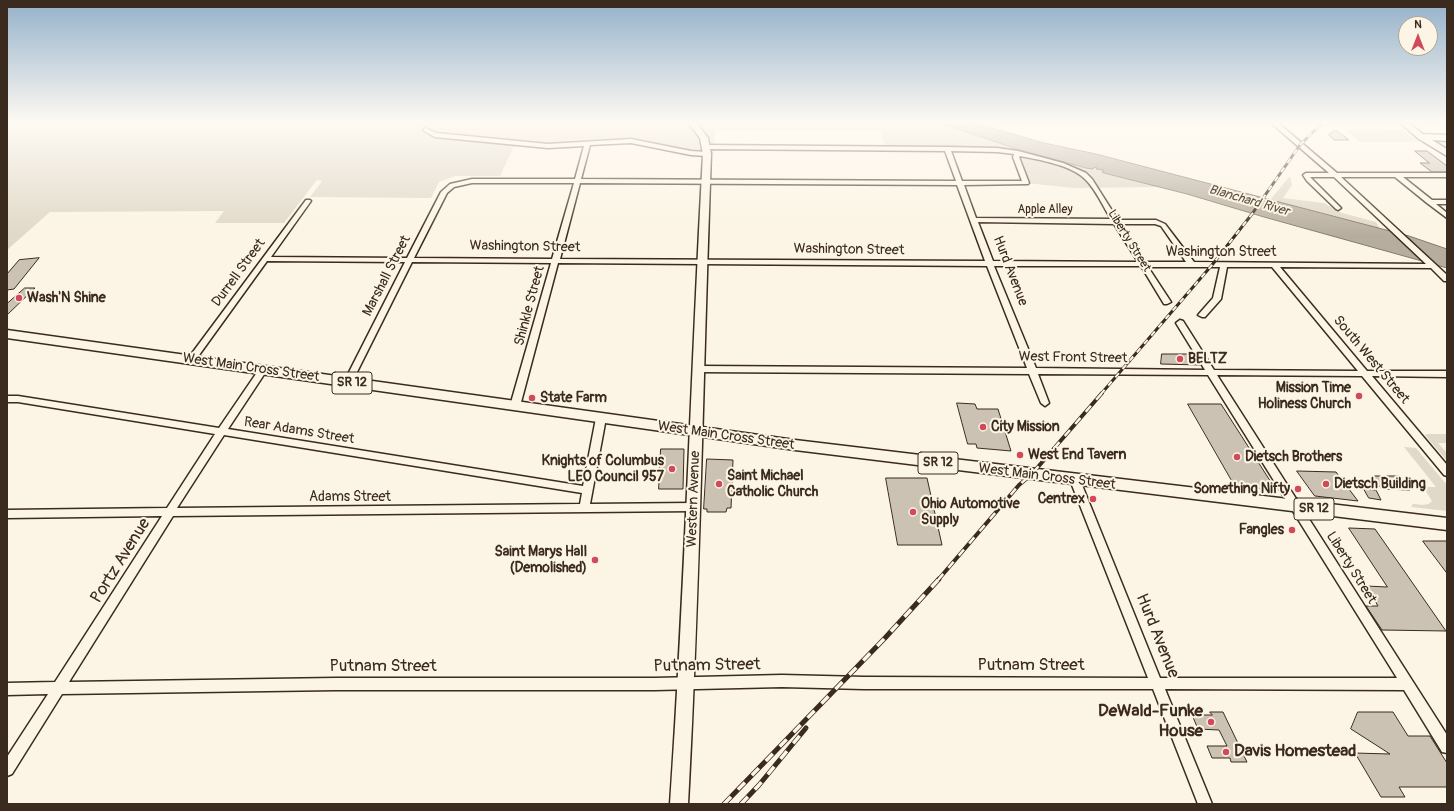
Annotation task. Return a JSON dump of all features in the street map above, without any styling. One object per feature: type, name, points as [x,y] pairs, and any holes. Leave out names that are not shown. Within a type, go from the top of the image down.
[{"type":"highway","name":"West Main Cross Street","points":[[7,334],[696,432],[1075,480],[1447,524]]},
{"type":"main road","name":"Western Avenue","points":[[678,804],[686,683],[707,160]]},
{"type":"street","name":"Shinkle Street","points":[[515,406],[584,160]]},
{"type":"street","name":"Hurd Avenue","points":[[951,160],[975,220],[990,264],[1045,403]]},
{"type":"street","points":[[578,181],[1026,183],[1017,160]]},
{"type":"street","name":"Liberty Street","points":[[1040,160],[1077,171],[1090,180],[1167,302]]},
{"type":"street","points":[[1317,160],[1447,279]]},
{"type":"street","points":[[1338,208],[1306,178],[1307,174],[1447,175]]},
{"type":"street","points":[[1397,175],[1447,216]]},
{"type":"street","name":"Marshall Street","points":[[348,382],[444,192],[452,185],[472,181],[578,181]]},
{"type":"street","name":"Durrell Street","points":[[191,360],[308,201]]},
{"type":"street","points":[[1429,202],[1447,202]]},
{"type":"street","name":"Apple Alley","points":[[975,220],[1156,222],[1163,225],[1192,265]]},
{"type":"street","name":"Washington Street","points":[[265,258],[1224,266],[1433,266]]},
{"type":"street","points":[[1202,315],[1217,299],[1224,266]]},
{"type":"street","name":"South West Street","points":[[1274,266],[1447,472]]},
{"type":"street","name":"Liberty Street","points":[[1180,323],[1447,747]]},
{"type":"street","name":"West Front Street","points":[[698,369],[1031,370],[1447,374]]},
{"type":"street","name":"Portz Avenue","points":[[7,770],[221,433],[263,370]]},
{"type":"street","name":"Rear Adams Street","points":[[7,399],[18,399],[221,433],[587,490]]},
{"type":"street","points":[[584,508],[601,418]]},
{"type":"street","name":"Hurd Avenue","points":[[1075,480],[1206,804]]},
{"type":"street","name":"Adams Street","points":[[7,514],[693,507]]},
{"type":"street","name":"Putnam Street","points":[[7,689],[344,684],[827,681],[864,683],[1407,684]]},
{"type":"shaded area","points":[[7,160],[508,160],[500,176],[455,176],[439,182],[431,198],[310,197],[322,181],[317,180],[284,223],[215,223],[224,211],[50,212],[7,250]]},
{"type":"shaded area","points":[[1016,160],[1080,160],[1159,187],[1074,188],[1026,183]]},
{"type":"shaded area","points":[[1290,176],[1292,185],[1283,198],[1324,203],[1342,213],[1376,222],[1380,229],[1270,200]]},
{"type":"shaded area","points":[[1447,434],[1447,443],[1438,443],[1447,453],[1447,461],[1425,435]]},
{"type":"shaded area","points":[[1404,447],[1416,448],[1447,485],[1447,511],[1411,507],[1413,504],[1426,505],[1430,503],[1432,501],[1423,487],[1436,487]]},
{"type":"water","name":"Blanchard River","points":[[1056,160],[1118,160],[1409,236],[1447,249],[1447,268],[1187,194],[1104,173],[1102,172],[1104,170],[1096,169],[1097,168],[1094,167],[1093,169]]},
{"type":"building","points":[[1425,160],[1439,160],[1447,166],[1447,172],[1432,172],[1420,163],[1429,163]]},
{"type":"building","points":[[39,258],[14,289],[7,290],[7,274],[19,260]]},
{"type":"building","name":"Wash'N Shine","points":[[25,288],[35,288],[7,315],[7,304]]},
{"type":"building","name":"BELTZ","points":[[1162,354],[1194,354],[1200,365],[1161,364]]},
{"type":"building","name":"City Mission","points":[[957,403],[975,404],[977,409],[998,409],[1011,451],[977,448],[976,444],[968,444]]},
{"type":"building","name":"Dietsch Brothers","points":[[1188,404],[1221,404],[1276,490],[1235,486]]},
{"type":"building","name":"Knights of Columbus LEO Council 957","points":[[661,449],[684,449],[683,489],[659,489]]},
{"type":"building","name":"Saint Michael Catholic Church","points":[[707,459],[733,460],[731,508],[727,508],[726,512],[707,512],[707,509],[704,509]]},
{"type":"building","name":"Dietsch Building","points":[[1297,471],[1336,472],[1358,501],[1315,496]]},
{"type":"building","points":[[1372,476],[1400,476],[1410,490],[1382,489]]},
{"type":"building","name":"Ohio Automotive Supply","points":[[886,478],[927,478],[942,545],[898,545]]},
{"type":"building","points":[[1364,489],[1376,490],[1381,500],[1369,498]]},
{"type":"building","points":[[1349,528],[1375,529],[1446,631],[1382,630],[1366,606],[1378,606],[1366,586],[1387,587]]},
{"type":"building","points":[[1423,541],[1447,541],[1447,573]]},
{"type":"building","points":[[1210,712],[1223,712],[1247,762],[1231,762],[1230,758],[1212,758],[1207,746],[1227,746],[1219,730],[1198,729],[1192,715],[1212,715]]},
{"type":"building","points":[[1358,712],[1393,712],[1408,736],[1430,736],[1447,763],[1447,787],[1399,787],[1405,797],[1381,797],[1355,753],[1390,754],[1351,729]]},
{"type":"railway","points":[[1101,394],[1212,265],[1252,214],[1290,160]]},
{"type":"railway","points":[[938,580],[1019,485],[1031,475],[1102,393]]},
{"type":"railway","points":[[724,804],[885,638],[939,579]]},
{"type":"railway","points":[[741,804],[759,785],[806,728]]},
{"type":"place","name":"Wash'N Shine","points":[[19,298]]},
{"type":"place","name":"BELTZ","points":[[1180,359]]},
{"type":"place","name":"Mission Time Holiness Church","points":[[1359,396]]},
{"type":"place","name":"State Farm","points":[[532,398]]},
{"type":"place","name":"City Mission","points":[[983,427]]},
{"type":"place","name":"West End Tavern","points":[[1020,455]]},
{"type":"place","name":"Dietsch Brothers","points":[[1237,457]]},
{"type":"place","name":"Knights of Columbus LEO Council 957","points":[[672,469]]},
{"type":"place","name":"Saint Michael Catholic Church","points":[[719,484]]},
{"type":"place","name":"Dietsch Building","points":[[1326,484]]},
{"type":"place","name":"Something Nifty","points":[[1298,489]]},
{"type":"place","name":"Centrex","points":[[1093,499]]},
{"type":"place","name":"Ohio Automotive Supply","points":[[913,512]]},
{"type":"place","name":"Fangles","points":[[1292,530]]},
{"type":"place","name":"Saint Marys Hall (Demolished)","points":[[595,560]]},
{"type":"place","name":"DeWald-Funke House","points":[[1211,722]]},
{"type":"place","name":"Davis Homestead","points":[[1226,752]]}]
